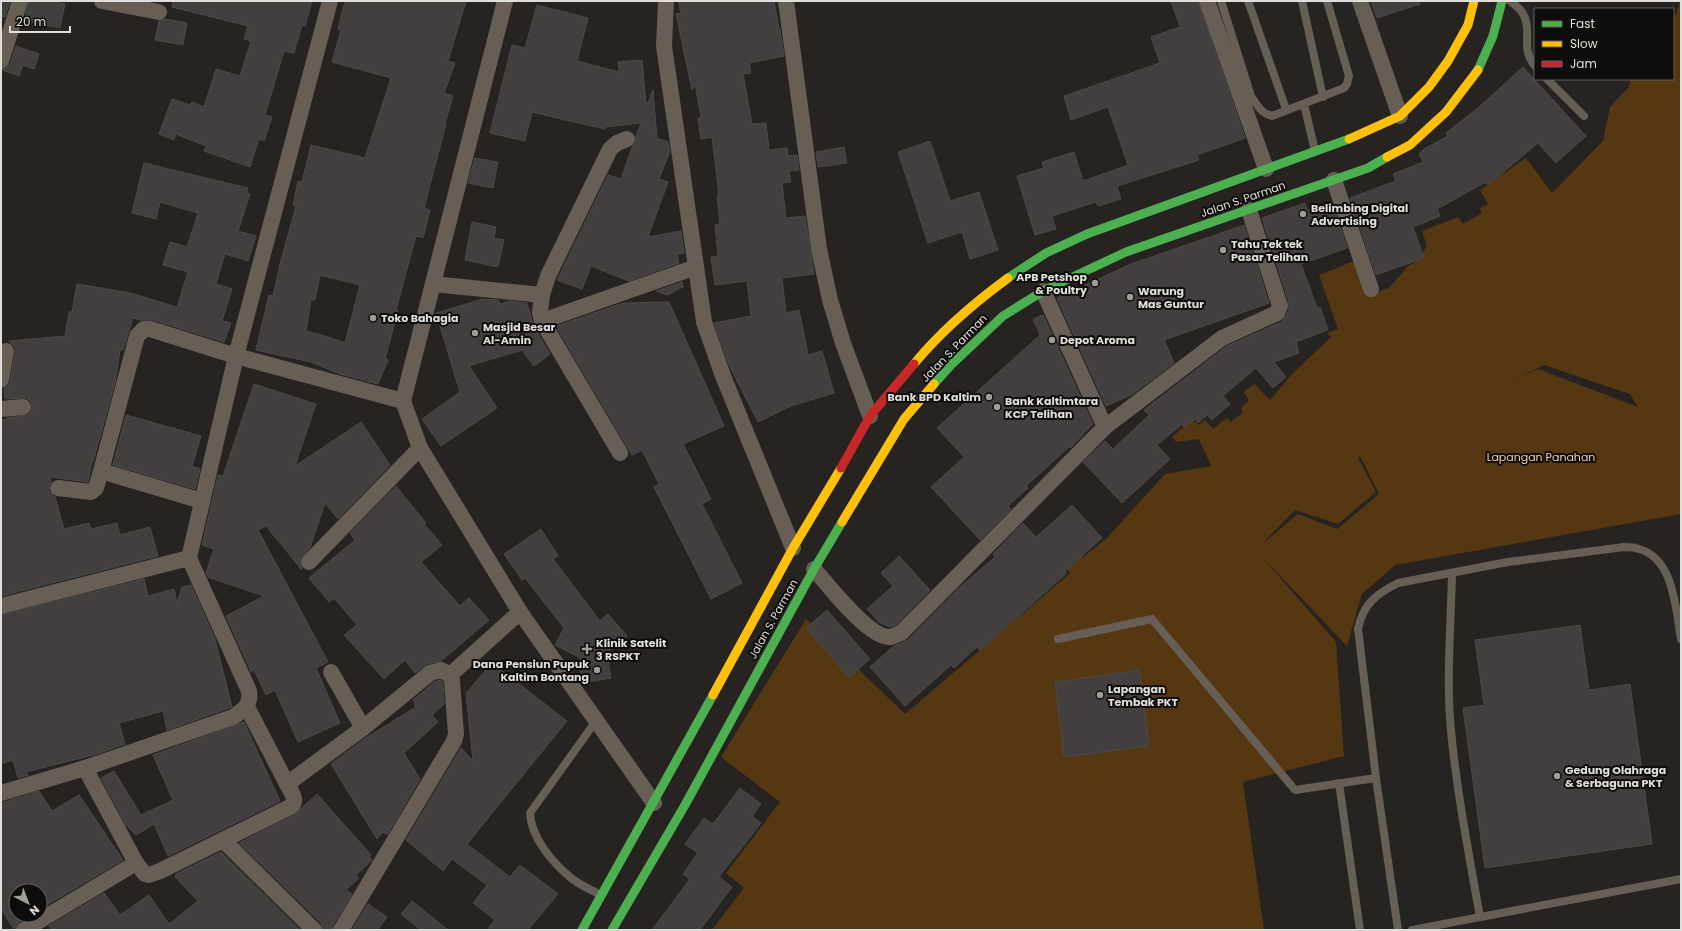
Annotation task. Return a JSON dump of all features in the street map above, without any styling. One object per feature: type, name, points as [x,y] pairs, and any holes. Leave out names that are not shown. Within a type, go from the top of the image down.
[{"type":"main road","name":"Jalan S. Parman","points":[[582,930],[654,803],[793,548],[835,479],[870,416],[925,350],[967,310],[1007,279],[1046,253],[1087,234],[1266,169],[1297,162],[1315,152],[1345,142],[1400,116],[1429,87],[1448,61],[1468,25],[1474,1]]},
{"type":"main road","name":"Jalan S. Parman","points":[[612,930],[685,805],[814,569],[904,419],[952,364],[1003,316],[1043,291],[1126,252],[1249,210],[1305,187],[1334,180],[1368,168],[1410,145],[1446,112],[1477,72],[1492,36],[1502,1]]},
{"type":"street","points":[[1,62],[20,1]]},
{"type":"street","points":[[102,1],[159,12]]},
{"type":"street","points":[[1,793],[85,768],[233,717],[247,707],[250,699],[249,691],[190,558],[236,356],[330,1]]},
{"type":"street","points":[[506,1],[403,401],[420,448],[520,612],[654,803]]},
{"type":"street","points":[[666,1],[664,46],[704,322],[723,376],[793,548]]},
{"type":"street","points":[[786,1],[819,249],[830,300],[843,343],[870,416]]},
{"type":"street","points":[[1207,1],[1266,169]]},
{"type":"street","points":[[1360,1],[1400,116]]},
{"type":"street","points":[[620,453],[542,321],[540,312],[542,295],[548,276],[610,149],[617,143],[627,138]]},
{"type":"street","points":[[1334,180],[1371,289]]},
{"type":"street","points":[[814,569],[848,608],[873,632],[889,637],[901,633],[1105,427],[1222,338],[1274,315],[1280,310],[1249,210]]},
{"type":"street","points":[[542,321],[696,267]]},
{"type":"street","points":[[433,284],[542,295]]},
{"type":"street","points":[[1043,291],[1105,427]]},
{"type":"street","points":[[58,488],[91,492],[96,488],[137,336],[144,329],[150,329],[236,356],[403,401]]},
{"type":"street","points":[[1,380],[6,351]]},
{"type":"street","points":[[1,409],[23,407]]},
{"type":"street","points":[[309,562],[420,448]]},
{"type":"street","points":[[101,471],[202,501]]},
{"type":"street","points":[[1,606],[190,558]]},
{"type":"street","points":[[450,675],[520,612]]},
{"type":"street","points":[[287,784],[363,728],[430,673],[441,670],[450,675],[452,680],[456,734],[454,741],[341,930]]},
{"type":"street","points":[[331,672],[363,728]]},
{"type":"street","points":[[85,768],[136,863],[142,871],[145,874],[149,874],[173,866],[294,804],[295,801],[287,784],[247,707]]},
{"type":"street","points":[[223,840],[314,930]]},
{"type":"street","points":[[24,930],[136,863]]},
{"type":"lane","points":[[1221,1],[1251,96],[1259,109],[1265,114],[1272,116],[1344,88],[1349,80],[1327,1]]},
{"type":"lane","points":[[1248,1],[1286,110]]},
{"type":"lane","points":[[1302,1],[1323,97]]},
{"type":"lane","points":[[1510,1],[1522,12],[1527,28],[1526,50],[1529,59],[1534,65]]},
{"type":"lane","points":[[1548,80],[1584,116]]},
{"type":"lane","points":[[1304,104],[1315,152]]},
{"type":"lane","points":[[1398,930],[1376,778],[1358,629],[1361,615],[1370,602],[1382,591],[1398,583],[1508,562],[1624,547],[1640,549],[1653,557],[1663,568],[1670,582],[1681,639]]},
{"type":"lane","points":[[1452,573],[1450,730],[1480,917]]},
{"type":"lane","points":[[1058,638],[1152,619],[1294,790],[1376,778]]},
{"type":"lane","points":[[596,720],[530,813],[530,822],[535,835],[553,860],[572,878],[602,896]]},
{"type":"lane","points":[[1340,783],[1360,930]]},
{"type":"lane","points":[[1412,930],[1681,879]]},
{"type":"green space","name":"Lapangan Panahan","points":[[1681,1],[1681,514],[1395,565],[1362,594],[1347,646],[1264,559],[1336,642],[1344,756],[1243,782],[1264,930],[712,930],[744,888],[726,873],[780,802],[721,757],[806,619],[905,714],[1070,573],[1054,553],[1067,541],[1083,557],[1106,539],[1165,474],[1211,466],[1199,439],[1176,442],[1172,437],[1192,420],[1199,425],[1205,420],[1213,429],[1227,418],[1231,422],[1243,412],[1241,408],[1249,401],[1244,392],[1254,384],[1270,400],[1291,375],[1331,337],[1327,333],[1338,329],[1319,275],[1359,259],[1372,294],[1390,287],[1408,266],[1416,262],[1427,246],[1422,231],[1458,217],[1463,224],[1482,213],[1480,208],[1488,204],[1480,190],[1526,158],[1552,193],[1603,141],[1610,107],[1629,87],[1631,80],[1674,80],[1674,20]],"holes":[[[1544,365],[1630,394],[1638,407],[1538,369],[1508,383]],[[1360,456],[1379,494],[1337,529],[1298,514],[1260,546],[1295,510],[1338,524],[1376,492],[1358,458]]]},
{"type":"building","points":[[1,1],[10,1],[5,17],[1,16]]},
{"type":"building","points":[[29,1],[50,1],[65,4],[60,28],[24,21]]},
{"type":"building","points":[[173,1],[312,1],[305,26],[302,25],[294,53],[284,51],[265,115],[272,117],[264,141],[259,139],[250,167],[204,151],[206,146],[176,134],[174,140],[159,134],[172,99],[190,105],[192,102],[204,107],[216,69],[240,76],[251,41],[244,39],[248,26],[172,7]]},
{"type":"building","points":[[345,1],[466,1],[448,61],[455,63],[444,93],[453,96],[424,208],[430,210],[423,238],[416,236],[396,310],[398,311],[385,359],[388,360],[378,384],[340,374],[311,362],[256,350],[269,295],[273,296],[296,206],[293,205],[298,181],[302,182],[311,145],[365,158],[391,78],[332,62],[341,30],[338,29]],"holes":[[[320,275],[360,285],[345,343],[306,331],[311,300],[315,300]]]},
{"type":"building","points":[[678,1],[774,1],[780,29],[784,56],[749,63],[751,73],[743,74],[752,124],[766,123],[769,150],[787,148],[788,156],[797,155],[799,170],[789,171],[791,182],[782,183],[786,218],[805,216],[814,274],[782,278],[786,313],[799,310],[808,355],[822,351],[834,393],[791,406],[758,422],[729,365],[714,323],[751,316],[747,281],[715,285],[711,257],[718,256],[715,225],[720,224],[717,196],[719,195],[712,137],[701,139],[698,118],[701,117],[695,84],[692,90],[676,14],[681,13]]},
{"type":"building","points":[[1171,1],[1198,1],[1245,138],[1197,155],[1199,160],[1117,186],[1121,199],[1098,206],[1096,202],[1052,216],[1056,229],[1035,235],[1017,176],[1044,168],[1042,162],[1074,152],[1083,181],[1128,165],[1108,107],[1071,120],[1064,96],[1160,63],[1151,37],[1180,27]]},
{"type":"building","points":[[1371,1],[1419,1],[1420,4],[1377,18]]},
{"type":"building","points":[[537,5],[588,18],[577,61],[619,72],[618,62],[642,60],[646,103],[648,103],[653,90],[657,138],[668,142],[670,151],[659,179],[668,182],[648,237],[681,231],[684,253],[677,254],[679,263],[629,281],[591,266],[582,289],[557,280],[608,175],[621,179],[632,147],[636,141],[636,136],[641,123],[605,127],[604,129],[532,112],[525,141],[490,133],[512,45],[525,48]]},
{"type":"building","points":[[165,19],[187,23],[183,45],[155,40],[159,21]]},
{"type":"building","points":[[16,46],[39,54],[34,69],[23,65],[19,76],[2,70],[7,68],[10,64]]},
{"type":"building","points":[[1523,67],[1586,136],[1556,163],[1538,143],[1488,185],[1486,182],[1437,209],[1440,216],[1413,227],[1424,258],[1376,275],[1350,198],[1396,181],[1393,174],[1423,162],[1419,154],[1424,149],[1448,136],[1446,133],[1478,108]]},
{"type":"building","points":[[930,141],[950,201],[979,192],[998,250],[970,259],[962,232],[928,243],[898,152]]},
{"type":"building","points":[[844,147],[847,163],[818,167],[816,152]]},
{"type":"building","points":[[475,158],[498,162],[493,188],[468,183]]},
{"type":"building","points":[[144,163],[248,188],[246,193],[250,194],[238,231],[256,236],[248,261],[225,254],[216,284],[232,289],[222,321],[231,323],[224,342],[153,320],[140,320],[133,318],[123,350],[120,350],[115,383],[92,462],[88,482],[50,477],[51,481],[49,491],[55,497],[64,529],[89,523],[91,529],[117,523],[120,535],[150,527],[158,556],[1,596],[1,419],[6,420],[6,418],[28,415],[32,407],[31,402],[27,398],[5,399],[4,389],[10,382],[15,353],[15,347],[9,341],[65,336],[69,312],[72,312],[77,284],[130,293],[177,307],[188,272],[163,265],[170,242],[187,247],[198,213],[160,202],[156,219],[132,213]]},
{"type":"building","points":[[1332,202],[1347,248],[1301,264],[1317,308],[1320,307],[1328,330],[1296,342],[1299,353],[1274,362],[1286,377],[1273,388],[1256,368],[1223,396],[1230,404],[1212,420],[1207,415],[1198,423],[1195,419],[1184,427],[1182,424],[1157,445],[1170,459],[1122,503],[1083,462],[1105,441],[1113,449],[1149,415],[1144,410],[1227,346],[1281,322],[1289,310],[1289,303],[1262,218],[1305,203],[1307,210]]},
{"type":"building","points":[[472,222],[496,227],[494,238],[504,240],[498,267],[465,260]]},
{"type":"building","points":[[1244,225],[1269,303],[1164,340],[1174,363],[1131,395],[1106,406],[1057,298],[1131,264]]},
{"type":"building","points":[[682,282],[683,287],[667,295],[656,291]]},
{"type":"building","points":[[483,299],[498,300],[500,304],[510,301],[527,303],[534,327],[550,354],[534,366],[522,350],[469,366],[497,408],[441,446],[422,419],[460,392],[436,313]]},
{"type":"building","points":[[669,302],[724,426],[683,444],[711,499],[702,504],[742,583],[711,599],[654,487],[659,484],[642,450],[632,455],[556,326],[623,303]]},
{"type":"building","points":[[1043,315],[1093,424],[1070,448],[1069,447],[1026,486],[1028,488],[1008,506],[1011,509],[980,540],[931,487],[964,457],[937,428],[1040,335],[1033,319]]},
{"type":"building","points":[[254,384],[316,404],[295,466],[361,422],[390,465],[338,519],[325,503],[310,548],[300,559],[302,570],[266,526],[258,530],[328,662],[316,668],[340,723],[298,742],[275,690],[266,695],[254,670],[251,672],[226,616],[264,596],[208,577],[206,573],[214,549],[202,545],[218,475],[223,476]]},
{"type":"building","points":[[126,415],[201,436],[192,466],[200,469],[195,489],[113,465]]},
{"type":"building","points":[[396,486],[426,523],[424,524],[442,545],[421,562],[460,606],[469,598],[489,620],[441,661],[427,664],[415,673],[405,660],[384,679],[344,635],[357,625],[334,598],[329,602],[309,578],[355,540],[350,533]]},
{"type":"building","points":[[1072,505],[1102,538],[1065,571],[1067,573],[980,650],[977,647],[954,668],[951,665],[905,706],[870,667],[894,646],[908,640],[958,589],[995,557],[993,554],[1023,523],[1036,537]]},
{"type":"building","points":[[541,529],[558,556],[553,559],[600,621],[608,614],[627,636],[607,653],[611,678],[582,683],[579,657],[555,645],[564,628],[525,578],[522,580],[504,554]]},
{"type":"building","points":[[899,556],[930,590],[896,625],[890,627],[880,623],[867,609],[893,586],[881,573]]},
{"type":"building","points":[[144,579],[148,596],[174,589],[177,603],[182,587],[191,585],[215,639],[232,707],[167,730],[163,711],[119,723],[125,744],[97,754],[26,772],[28,775],[18,778],[13,760],[1,764],[1,615]]},
{"type":"building","points":[[827,610],[870,659],[849,677],[806,628]]},
{"type":"building","name":"Gedung Olahraga & Serbaguna PKT","points":[[1580,625],[1589,690],[1630,684],[1652,844],[1485,868],[1463,708],[1484,705],[1475,640]]},
{"type":"building","points":[[492,663],[567,721],[467,844],[510,877],[520,865],[558,894],[528,930],[487,930],[495,920],[473,903],[487,885],[452,859],[443,871],[406,840],[461,748],[473,761],[466,693]]},
{"type":"building","points":[[1139,670],[1149,746],[1064,757],[1055,682]]},
{"type":"building","points":[[440,680],[443,682],[444,704],[432,715],[438,722],[404,753],[420,779],[387,835],[383,832],[377,839],[331,764],[364,739],[416,707],[413,700],[434,682]]},
{"type":"building","points":[[244,722],[280,801],[168,856],[154,824],[136,835],[126,825],[101,778],[114,771],[141,815],[173,800],[153,755]]},
{"type":"building","points":[[740,788],[761,804],[752,816],[761,823],[719,877],[732,887],[700,930],[652,930],[690,879],[683,874],[698,853],[685,844],[704,818],[713,824]]},
{"type":"building","points":[[39,791],[52,811],[79,795],[123,860],[48,904],[48,883],[8,883],[8,920],[1,908],[1,803]]},
{"type":"building","points":[[317,794],[371,855],[369,856],[372,860],[356,875],[359,878],[346,890],[352,894],[333,925],[332,930],[323,930],[321,923],[239,843],[294,815]]},
{"type":"building","points":[[221,852],[300,930],[52,930],[49,926],[104,893],[120,915],[149,895],[169,924],[198,901],[175,877],[176,874]]},
{"type":"building","points":[[412,901],[448,930],[421,930],[401,914]]},
{"type":"building","points":[[368,904],[387,917],[378,930],[352,930]]},
{"type":"building","points":[[10,923],[18,923],[14,930]]},
{"type":"traffic: fast","points":[[1478,70],[1493,36],[1502,1]]},
{"type":"traffic: fast","points":[[1008,278],[1046,253],[1087,234],[1349,139]]},
{"type":"traffic: fast","points":[[934,384],[952,364],[1003,316],[1043,291],[1126,252],[1368,168],[1387,157]]},
{"type":"traffic: fast","points":[[612,930],[685,805],[814,569],[842,522]]},
{"type":"traffic: fast","points":[[582,930],[713,695]]},
{"type":"traffic: slow","points":[[1349,139],[1400,116],[1429,87],[1448,61],[1468,25],[1474,1]]},
{"type":"traffic: slow","points":[[1387,157],[1410,145],[1446,112],[1478,70]]},
{"type":"traffic: slow","points":[[914,364],[935,340],[958,318],[1008,278]]},
{"type":"traffic: slow","points":[[842,522],[904,419],[934,384]]},
{"type":"traffic: slow","points":[[713,695],[793,548],[841,468]]},
{"type":"traffic: jam","points":[[841,468],[870,416],[914,364]]},
{"type":"place","name":"Belimbing Digital Advertising","points":[[1303,214]]},
{"type":"place","name":"Tahu Tek tek Pasar Telihan","points":[[1223,250]]},
{"type":"place","name":"APB Petshop & Poultry","points":[[1095,283]]},
{"type":"place","name":"Warung Mas Guntur","points":[[1130,297]]},
{"type":"place","name":"Toko Bahagia","points":[[373,318]]},
{"type":"place","name":"Masjid Besar Al-Amin","points":[[475,333]]},
{"type":"place","name":"Depot Aroma","points":[[1052,340]]},
{"type":"place","name":"Bank BPD Kaltim","points":[[989,397]]},
{"type":"place","name":"Bank Kaltimtara KCP Telihan","points":[[997,407]]},
{"type":"place","name":"Klinik Satelit 3 RSPKT","points":[[587,649]]},
{"type":"place","name":"Dana Pensiun Pupuk Kaltim Bontang","points":[[597,670]]},
{"type":"place","name":"Lapangan Tembak PKT","points":[[1100,695]]},
{"type":"place","name":"Gedung Olahraga & Serbaguna PKT","points":[[1557,776]]}]
